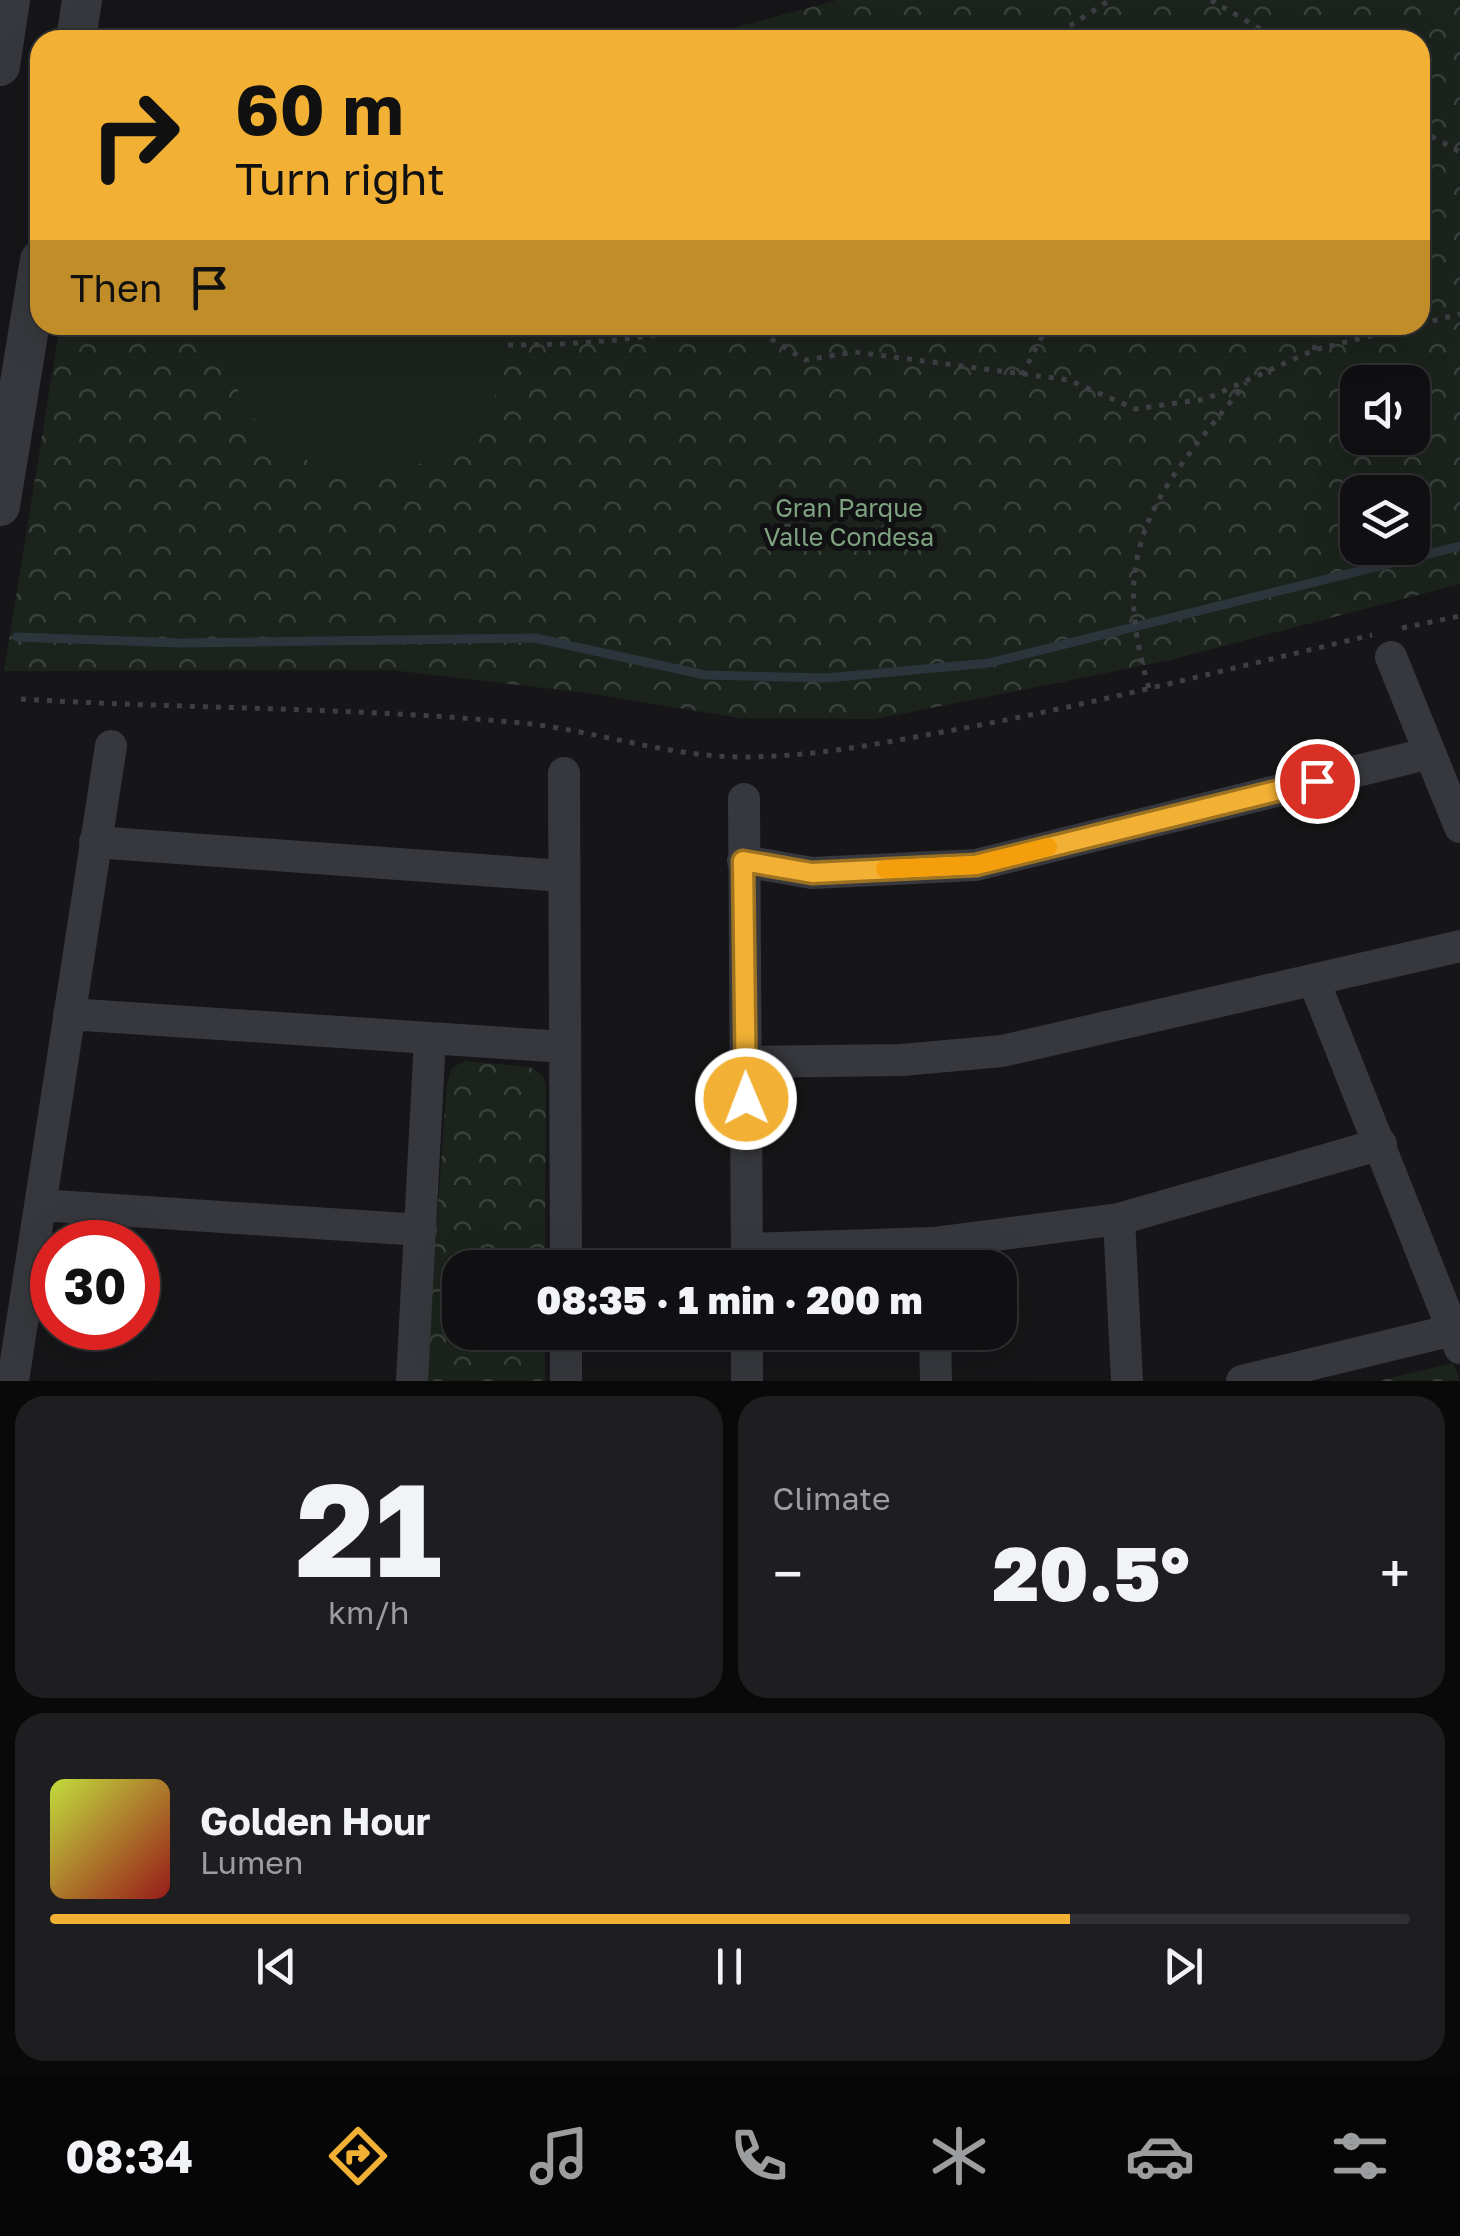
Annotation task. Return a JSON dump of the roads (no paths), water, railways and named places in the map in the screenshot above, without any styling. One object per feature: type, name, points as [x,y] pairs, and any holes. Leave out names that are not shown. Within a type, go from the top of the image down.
[{"type":"street","points":[[0,66],[10,0]]},
{"type":"street","points":[[78,30],[82,0]]},
{"type":"street","points":[[0,506],[30,322]]},
{"type":"street","points":[[1385,641],[1460,827]]},
{"type":"street","points":[[14,1381],[110,746]]},
{"type":"street","points":[[743,861],[812,873],[976,865],[1430,752]]},
{"type":"street","points":[[564,774],[566,1250]]},
{"type":"street","points":[[744,799],[747,1250]]},
{"type":"street","points":[[96,842],[564,876]]},
{"type":"street","points":[[745,1062],[902,1060],[1002,1051],[1460,946]]},
{"type":"street","points":[[1242,1381],[1456,1339],[1314,981]]},
{"type":"street","points":[[69,1014],[565,1047]]},
{"type":"street","points":[[412,1381],[430,1038]]},
{"type":"street","points":[[963,1250],[1119,1219],[1381,1144]]},
{"type":"street","points":[[40,1205],[420,1230]]},
{"type":"street","points":[[1119,1219],[1126,1381]]},
{"type":"street","points":[[566,1350],[566,1381]]},
{"type":"street","points":[[747,1350],[748,1381]]},
{"type":"street","points":[[935,1350],[936,1381]]},
{"type":"waterway","points":[[17,637],[181,643],[535,638],[705,675],[826,678],[989,663],[1460,546]]},
{"type":"park label","name":"Gran Parque Valle Condesa","points":[[849,522]]}]
